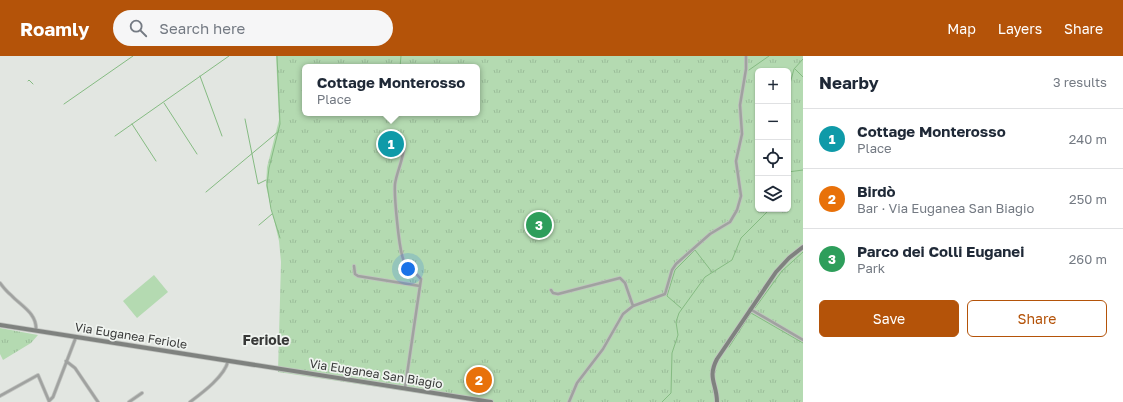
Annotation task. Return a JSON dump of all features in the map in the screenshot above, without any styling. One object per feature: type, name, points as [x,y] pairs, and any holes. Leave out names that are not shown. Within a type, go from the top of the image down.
[{"type":"main road","points":[[717,402],[712,380],[713,368],[750,309],[776,272],[789,258],[803,247]]},
{"type":"main road","name":"Via Euganea Feriole","points":[[0,325],[36,332],[258,366]]},
{"type":"main road","name":"Via Euganea San Biagio","points":[[258,366],[405,388],[467,400],[491,402]]},
{"type":"main road","points":[[717,397],[721,402]]},
{"type":"street","points":[[569,402],[577,384],[603,349],[623,314],[633,306],[665,294],[672,270],[676,264],[710,234],[730,222],[735,216],[741,196],[736,161],[742,134],[740,104],[746,69],[746,56]]},
{"type":"street","points":[[404,142],[404,150],[396,182],[395,193],[401,250],[404,261],[421,279],[405,388]]},
{"type":"street","points":[[354,266],[358,276],[420,286]]},
{"type":"street","points":[[551,290],[553,294],[558,294],[620,278],[633,306]]},
{"type":"street","points":[[0,283],[11,296],[31,313],[35,319],[36,332]]},
{"type":"street","points":[[750,309],[803,340]]},
{"type":"street","points":[[0,396],[38,375],[49,401],[53,397],[76,338]]},
{"type":"street","points":[[66,361],[76,368],[98,402]]},
{"type":"street","points":[[190,402],[207,389],[225,371],[228,361]]},
{"type":"street","points":[[129,402],[142,394]]},
{"type":"green space","points":[[276,56],[803,56],[803,402],[478,402],[278,372],[281,262],[279,241],[266,186],[267,167],[279,120]]},
{"type":"green space","points":[[154,275],[168,292],[137,318],[123,301]]},
{"type":"green space","points":[[0,328],[38,335],[31,343],[3,360],[0,354]]},
{"type":"waterway","points":[[64,104],[133,56]]},
{"type":"waterway","points":[[115,136],[229,56]]},
{"type":"waterway","points":[[277,56],[280,124],[269,168],[267,185],[271,209],[280,238]]},
{"type":"waterway","points":[[400,64],[401,56]]},
{"type":"waterway","points":[[749,70],[769,56]]},
{"type":"waterway","points":[[791,80],[794,69],[803,59]]},
{"type":"waterway","points":[[795,69],[803,77]]},
{"type":"waterway","points":[[200,76],[222,136]]},
{"type":"waterway","points":[[28,81],[29,80],[33,84]]},
{"type":"waterway","points":[[164,103],[197,154]]},
{"type":"waterway","points":[[245,119],[258,184],[266,180]]},
{"type":"waterway","points":[[132,124],[156,161]]},
{"type":"waterway","points":[[206,192],[279,131]]},
{"type":"waterway","points":[[791,172],[803,170]]},
{"type":"waterway","points":[[662,402],[671,393],[672,353],[678,335],[676,322],[679,313],[705,277],[732,260],[741,238],[767,212]]},
{"type":"waterway","points":[[259,225],[272,214]]},
{"type":"waterway","points":[[681,308],[667,296],[675,270],[695,250],[712,272]]},
{"type":"waterway","points":[[755,308],[782,271],[803,252]]},
{"type":"waterway","points":[[729,347],[751,313],[803,343]]},
{"type":"place","name":"Cottage Monterosso","points":[[391,144]]},
{"type":"place","name":"Parco dei Colli Euganei","points":[[539,225]]},
{"type":"place","name":"Birdò","points":[[479,380]]},
{"type":"district","name":"Feriole","points":[[266,340]]}]
